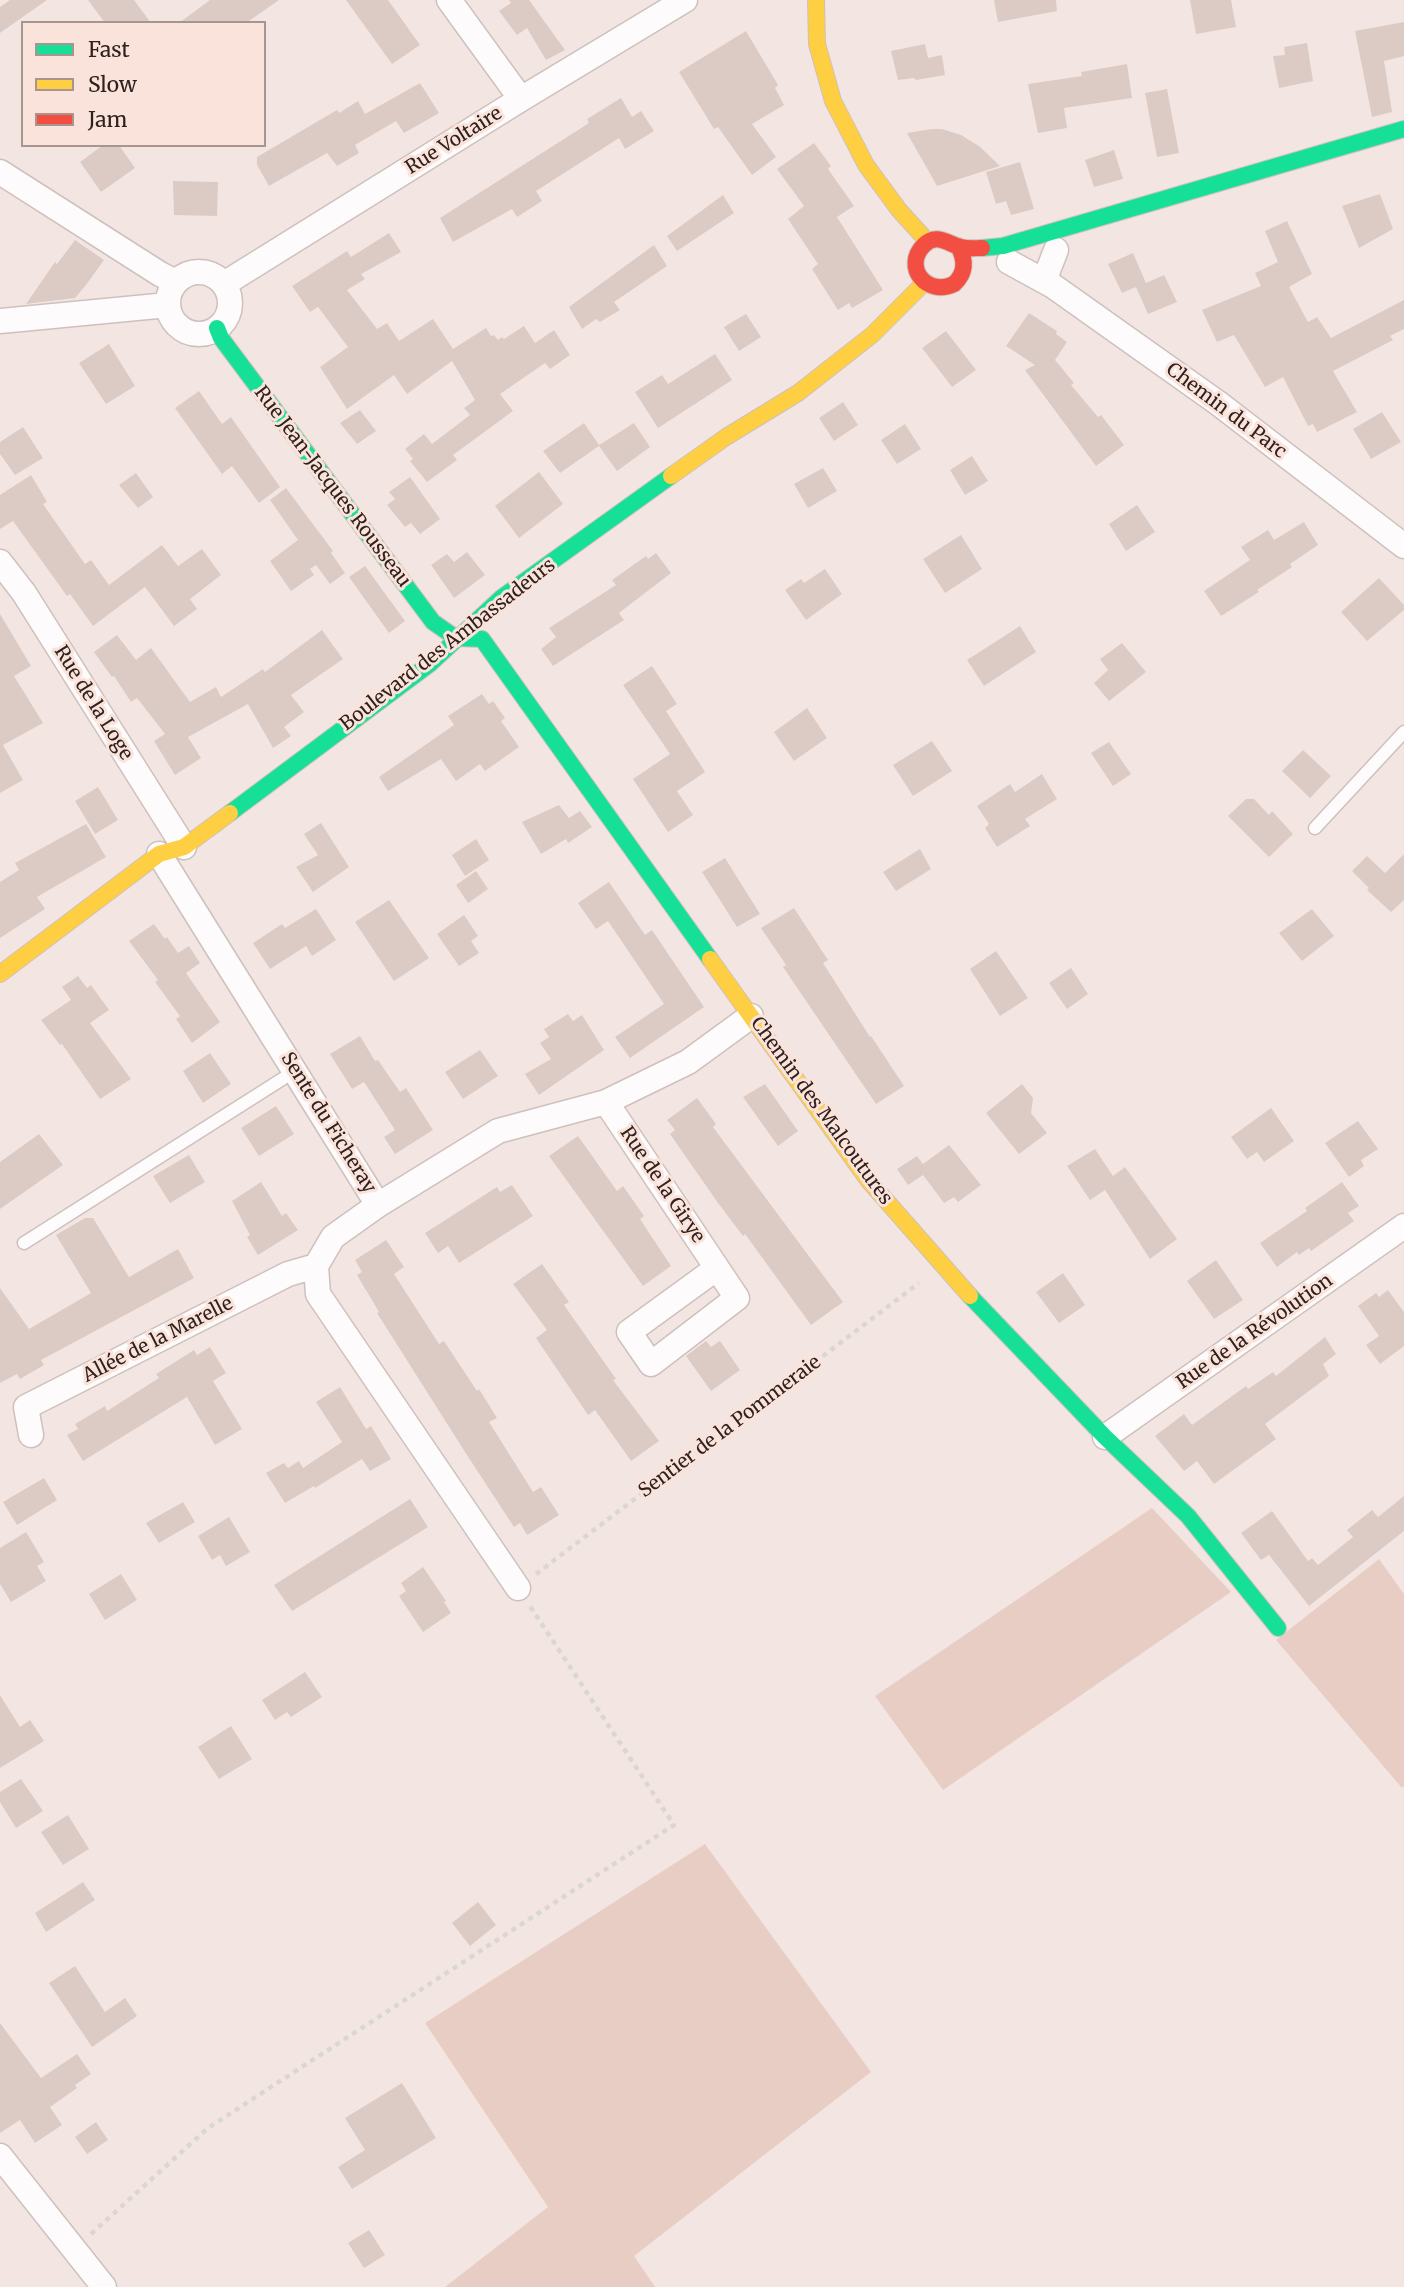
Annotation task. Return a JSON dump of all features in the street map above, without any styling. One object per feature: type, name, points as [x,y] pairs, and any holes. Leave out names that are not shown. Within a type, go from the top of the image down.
[{"type":"street","points":[[449,0],[521,99]]},
{"type":"street","name":"Rue Voltaire","points":[[224,284],[685,0]]},
{"type":"street","points":[[816,0],[817,44],[833,102],[866,165],[899,210],[928,242]]},
{"type":"street","points":[[958,246],[964,258],[964,272],[960,279],[947,287],[939,288],[924,283],[919,277],[916,261],[922,247],[928,242],[944,239],[958,246],[1003,246],[1404,129]]},
{"type":"street","points":[[0,172],[160,274],[172,293],[175,322],[182,328],[199,334],[217,328],[224,321],[230,303],[224,284],[201,272],[183,276],[172,293],[0,321]]},
{"type":"street","points":[[964,272],[1062,248]]},
{"type":"street","points":[[1044,281],[1062,248]]},
{"type":"street","name":"Chemin du Parc","points":[[993,265],[1044,281],[1219,404],[1404,546]]},
{"type":"street","name":"Boulevard des Ambassadeurs","points":[[0,974],[159,854],[184,847],[431,663],[501,598],[726,437],[798,393],[872,335],[924,283]]},
{"type":"street","name":"Rue Jean-Jacques Rousseau","points":[[217,328],[221,338],[433,622],[456,638]]},
{"type":"street","name":"Rue de la Loge","points":[[0,562],[24,593],[184,847]]},
{"type":"street","name":"Chemin des Malcoutures","points":[[456,638],[482,639],[868,1181],[942,1266],[1105,1437],[1188,1516],[1278,1628]]},
{"type":"street","name":"Sente du Ficheray","points":[[159,854],[379,1205],[333,1237],[316,1266]]},
{"type":"street","points":[[379,1205],[498,1130],[606,1102],[688,1062],[751,1016]]},
{"type":"street","name":"Rue de la Girye","points":[[606,1102],[717,1268]]},
{"type":"street","name":"Rue de la Révolution","points":[[1105,1437],[1404,1226]]},
{"type":"street","points":[[316,1266],[318,1294],[518,1588]]},
{"type":"street","name":"Allée de la Marelle","points":[[31,1434],[26,1407],[288,1274],[316,1266]]},
{"type":"street","points":[[0,2156],[104,2287]]},
{"type":"lane","points":[[1315,828],[1404,732]]},
{"type":"lane","points":[[24,1242],[295,1071]]},
{"type":"path","name":"Sentier de la Pommeraie","points":[[518,1588],[942,1266]]},
{"type":"path","points":[[74,2249],[208,2128],[674,1825],[518,1588]]},
{"type":"shaded area","points":[[1152,1508],[1231,1592],[943,1790],[875,1696]]},
{"type":"shaded area","points":[[1379,1559],[1404,1594],[1402,1788],[1276,1640]]},
{"type":"shaded area","points":[[705,1844],[871,2072],[634,2256],[655,2287],[445,2287],[548,2207],[425,2023]]},
{"type":"building","points":[[10,0],[47,0],[0,33],[0,7]]},
{"type":"building","points":[[88,0],[134,0],[150,21],[104,21]]},
{"type":"building","points":[[210,0],[279,0],[249,21],[182,21]]},
{"type":"building","points":[[346,0],[388,0],[420,45],[392,64]]},
{"type":"building","points":[[509,0],[529,0],[565,50],[546,60],[527,28],[517,35],[499,11],[511,3]]},
{"type":"building","points":[[994,0],[1056,0],[1057,11],[998,22]]},
{"type":"building","points":[[1190,0],[1231,0],[1236,27],[1196,34]]},
{"type":"building","points":[[1404,22],[1404,56],[1384,61],[1392,112],[1372,117],[1355,31]]},
{"type":"building","points":[[746,31],[778,85],[775,88],[784,105],[752,124],[776,157],[752,175],[718,127],[714,129],[679,72]]},
{"type":"building","points":[[1307,43],[1313,81],[1279,88],[1273,56],[1285,55],[1284,47]]},
{"type":"building","points":[[925,44],[928,58],[942,55],[945,75],[898,80],[891,51]]},
{"type":"building","points":[[1127,64],[1132,98],[1064,108],[1067,128],[1038,133],[1028,84],[1082,76],[1081,72]]},
{"type":"building","points":[[420,83],[439,113],[404,133],[396,121],[355,145],[359,153],[337,166],[327,153],[269,186],[257,165],[257,157],[337,110],[339,113],[358,101],[365,114]]},
{"type":"building","points":[[1167,89],[1179,153],[1157,157],[1145,93]]},
{"type":"building","points":[[621,98],[632,117],[641,111],[654,131],[625,149],[619,138],[536,191],[542,201],[517,217],[512,209],[453,242],[440,218],[589,123],[587,119]]},
{"type":"building","points":[[942,129],[961,135],[979,146],[1000,166],[937,186],[907,133]]},
{"type":"building","points":[[814,143],[831,166],[828,169],[854,206],[837,217],[883,290],[852,308],[849,303],[838,310],[812,269],[818,264],[788,219],[804,206],[777,169]]},
{"type":"building","points":[[100,147],[120,147],[135,168],[101,192],[80,162]]},
{"type":"building","points":[[1114,150],[1123,179],[1094,187],[1085,160]]},
{"type":"building","points":[[1020,162],[1034,209],[1011,215],[1006,201],[996,204],[986,172]]},
{"type":"building","points":[[173,181],[218,182],[217,216],[174,215]]},
{"type":"building","points":[[1380,194],[1393,229],[1359,248],[1342,206]]},
{"type":"building","points":[[723,195],[734,213],[677,251],[667,236]]},
{"type":"building","points":[[1287,221],[1312,274],[1289,287],[1308,322],[1317,317],[1331,338],[1404,300],[1404,329],[1390,336],[1393,340],[1333,371],[1357,412],[1317,432],[1313,424],[1308,426],[1283,377],[1265,387],[1234,335],[1217,342],[1202,310],[1261,286],[1255,273],[1278,262],[1265,231]]},
{"type":"building","points":[[389,233],[401,252],[361,274],[365,279],[347,290],[377,329],[387,323],[399,341],[433,319],[453,349],[486,328],[491,336],[494,335],[498,340],[524,326],[535,343],[554,330],[570,355],[550,369],[545,363],[500,394],[513,411],[453,455],[457,460],[427,482],[410,461],[413,459],[405,449],[424,434],[432,444],[470,415],[464,408],[475,400],[452,361],[407,394],[394,375],[347,409],[320,367],[348,347],[318,307],[310,312],[292,286],[347,251],[351,257]]},
{"type":"building","points":[[75,240],[104,260],[86,285],[75,298],[26,304],[55,262],[57,264]]},
{"type":"building","points":[[654,245],[667,266],[614,302],[620,310],[600,322],[596,319],[582,329],[569,307]]},
{"type":"building","points":[[1133,253],[1146,283],[1164,275],[1177,302],[1148,314],[1136,287],[1122,293],[1108,264]]},
{"type":"building","points":[[1029,313],[1057,331],[1056,334],[1067,342],[1055,360],[1074,383],[1071,385],[1098,417],[1101,415],[1124,445],[1096,466],[1025,370],[1035,365],[1006,346]]},
{"type":"building","points":[[746,314],[761,337],[739,351],[724,327]]},
{"type":"building","points":[[946,331],[976,370],[952,387],[922,348]]},
{"type":"building","points":[[109,344],[135,386],[106,404],[79,363]]},
{"type":"building","points":[[715,354],[732,380],[658,428],[635,392],[662,375],[668,384]]},
{"type":"building","points":[[199,391],[222,424],[231,417],[280,487],[259,503],[232,466],[222,474],[175,408]]},
{"type":"building","points":[[843,402],[858,425],[834,441],[819,418]]},
{"type":"building","points":[[360,410],[376,431],[357,444],[340,423]]},
{"type":"building","points":[[1382,412],[1401,442],[1371,459],[1353,429]]},
{"type":"building","points":[[584,423],[599,445],[634,423],[650,447],[617,471],[599,446],[560,473],[543,451]]},
{"type":"building","points":[[905,424],[921,449],[897,464],[881,440]]},
{"type":"building","points":[[23,427],[43,458],[15,475],[0,454],[0,442]]},
{"type":"building","points":[[972,456],[988,481],[965,495],[950,470]]},
{"type":"building","points":[[823,468],[837,491],[808,508],[794,484]]},
{"type":"building","points":[[539,472],[563,504],[519,538],[495,506]]},
{"type":"building","points":[[136,473],[153,497],[138,508],[119,485]]},
{"type":"building","points":[[31,475],[47,502],[43,504],[85,564],[91,560],[109,585],[162,545],[178,566],[202,549],[221,575],[190,599],[197,609],[174,626],[145,587],[93,626],[70,594],[67,596],[13,521],[0,529],[0,495]]},
{"type":"building","points":[[410,477],[440,519],[420,534],[411,523],[405,527],[387,505],[395,499],[389,492]]},
{"type":"building","points":[[286,488],[333,551],[331,553],[345,573],[330,584],[316,565],[310,569],[314,575],[291,591],[270,561],[298,540],[270,500]]},
{"type":"building","points":[[1137,505],[1155,532],[1126,551],[1109,524]]},
{"type":"building","points":[[1304,522],[1318,545],[1290,564],[1292,567],[1257,590],[1259,592],[1221,616],[1204,591],[1250,560],[1241,547],[1268,530],[1274,540]]},
{"type":"building","points":[[961,535],[982,569],[945,593],[923,559]]},
{"type":"building","points":[[467,552],[485,575],[454,598],[431,565],[447,554],[454,562]]},
{"type":"building","points":[[656,553],[671,573],[619,613],[624,620],[553,666],[541,649],[556,637],[549,628],[616,585],[612,580],[646,556],[648,559]]},
{"type":"building","points":[[365,566],[405,621],[389,633],[349,577]]},
{"type":"building","points":[[825,569],[842,594],[806,620],[785,590],[801,579],[804,583]]},
{"type":"building","points":[[1379,578],[1404,605],[1404,610],[1367,641],[1341,612]]},
{"type":"building","points":[[0,614],[31,666],[14,676],[43,723],[3,745],[23,780],[0,793]]},
{"type":"building","points":[[1020,626],[1036,652],[984,686],[967,660]]},
{"type":"building","points":[[322,630],[343,659],[291,695],[304,712],[284,727],[291,736],[273,748],[248,704],[188,737],[201,758],[175,775],[154,741],[165,734],[137,698],[131,702],[94,652],[117,635],[136,660],[151,648],[190,702],[216,687],[221,697],[263,669],[265,672]]},
{"type":"building","points":[[1122,643],[1146,672],[1109,701],[1094,683],[1108,670],[1100,659]]},
{"type":"building","points":[[652,666],[677,704],[666,711],[705,772],[677,791],[693,815],[668,832],[633,779],[670,754],[623,685]]},
{"type":"building","points":[[482,694],[489,704],[493,701],[505,718],[501,721],[519,747],[485,771],[480,764],[456,781],[441,759],[388,791],[379,777],[454,725],[448,716]]},
{"type":"building","points":[[807,708],[827,738],[794,761],[774,732]]},
{"type":"building","points":[[932,741],[952,771],[913,796],[893,765]]},
{"type":"building","points":[[1109,742],[1131,774],[1113,786],[1091,753]]},
{"type":"building","points":[[1303,750],[1331,776],[1310,798],[1282,771]]},
{"type":"building","points":[[1042,774],[1057,799],[1025,819],[1030,826],[997,847],[985,828],[989,824],[977,806],[1010,784],[1015,792]]},
{"type":"building","points":[[98,787],[118,820],[95,834],[75,801]]},
{"type":"building","points":[[1246,799],[1254,799],[1269,815],[1272,811],[1293,834],[1269,857],[1228,816]]},
{"type":"building","points":[[559,805],[569,818],[580,811],[592,827],[568,843],[566,839],[541,854],[522,822]]},
{"type":"building","points":[[321,823],[349,867],[313,892],[296,867],[318,855],[304,834]]},
{"type":"building","points":[[86,824],[106,857],[37,897],[45,909],[0,938],[0,882],[19,870],[15,863]]},
{"type":"building","points":[[476,839],[489,860],[465,876],[452,855]]},
{"type":"building","points":[[920,849],[931,869],[896,891],[883,872]]},
{"type":"building","points":[[1404,854],[1404,900],[1391,912],[1367,890],[1369,888],[1352,871],[1367,856],[1385,873]]},
{"type":"building","points":[[725,858],[760,914],[737,927],[702,872]]},
{"type":"building","points":[[476,871],[488,889],[468,903],[456,885]]},
{"type":"building","points":[[609,882],[645,935],[652,930],[704,1007],[630,1058],[615,1037],[664,1004],[608,921],[596,929],[578,903]]},
{"type":"building","points":[[389,900],[429,958],[394,981],[355,922]]},
{"type":"building","points":[[794,908],[828,960],[823,963],[904,1086],[876,1104],[783,967],[786,965],[761,928]]},
{"type":"building","points":[[316,909],[336,940],[312,956],[306,946],[270,969],[253,943],[282,924],[285,928]]},
{"type":"building","points":[[1312,909],[1334,936],[1302,961],[1279,933]]},
{"type":"building","points":[[464,915],[478,936],[471,941],[479,953],[459,966],[437,934]]},
{"type":"building","points":[[154,924],[178,953],[189,946],[200,963],[186,973],[220,1022],[192,1043],[176,1019],[180,1016],[155,982],[158,980],[129,941]]},
{"type":"building","points":[[996,951],[1028,998],[1000,1016],[970,969]]},
{"type":"building","points":[[1071,968],[1088,994],[1067,1009],[1049,983]]},
{"type":"building","points":[[78,976],[87,988],[91,985],[109,1010],[90,1023],[131,1079],[100,1099],[62,1044],[60,1045],[41,1020],[71,1000],[62,987]]},
{"type":"building","points":[[568,1014],[573,1021],[582,1015],[604,1050],[539,1095],[525,1074],[551,1059],[540,1043],[549,1037],[544,1029]]},
{"type":"building","points":[[360,1036],[375,1061],[378,1060],[400,1092],[406,1088],[433,1130],[395,1154],[384,1137],[395,1130],[364,1082],[352,1089],[330,1054]]},
{"type":"building","points":[[480,1050],[498,1076],[463,1099],[445,1072]]},
{"type":"building","points":[[210,1053],[231,1084],[203,1103],[183,1071]]},
{"type":"building","points":[[765,1084],[798,1131],[778,1146],[743,1097]]},
{"type":"building","points":[[1022,1084],[1033,1098],[1031,1113],[1047,1133],[1019,1154],[986,1113]]},
{"type":"building","points":[[697,1098],[716,1124],[713,1127],[843,1302],[811,1325],[745,1234],[743,1236],[718,1203],[670,1134],[675,1130],[667,1120]]},
{"type":"building","points":[[276,1106],[294,1134],[259,1156],[241,1128]]},
{"type":"building","points":[[1271,1108],[1294,1141],[1264,1162],[1257,1152],[1247,1159],[1231,1137]]},
{"type":"building","points":[[1358,1121],[1378,1149],[1361,1160],[1364,1166],[1349,1177],[1325,1143]]},
{"type":"building","points":[[39,1134],[63,1165],[0,1209],[0,1162]]},
{"type":"building","points":[[578,1136],[617,1191],[623,1186],[644,1216],[640,1219],[671,1266],[643,1286],[549,1156]]},
{"type":"building","points":[[949,1145],[981,1185],[958,1202],[954,1197],[944,1203],[923,1175],[908,1185],[897,1169],[917,1156],[923,1164]]},
{"type":"building","points":[[1095,1149],[1113,1176],[1125,1167],[1177,1239],[1150,1259],[1105,1190],[1090,1200],[1067,1166]]},
{"type":"building","points":[[189,1155],[205,1182],[170,1203],[153,1176]]},
{"type":"building","points":[[261,1182],[282,1216],[286,1213],[298,1230],[258,1255],[247,1237],[250,1235],[232,1201]]},
{"type":"building","points":[[1342,1182],[1359,1206],[1348,1213],[1354,1221],[1311,1251],[1309,1248],[1299,1255],[1297,1252],[1277,1267],[1260,1243],[1307,1211],[1305,1208]]},
{"type":"building","points":[[512,1185],[533,1216],[459,1263],[448,1246],[438,1253],[425,1233],[497,1187],[500,1192]]},
{"type":"building","points":[[85,1218],[93,1218],[129,1277],[178,1249],[194,1278],[41,1360],[44,1365],[20,1379],[17,1374],[0,1383],[0,1288],[29,1329],[91,1293],[56,1235]]},
{"type":"building","points":[[386,1240],[404,1267],[394,1274],[439,1344],[444,1341],[477,1391],[479,1389],[497,1418],[489,1422],[533,1492],[541,1487],[559,1515],[527,1535],[520,1523],[514,1527],[377,1313],[379,1312],[357,1275],[362,1272],[355,1260]]},
{"type":"building","points":[[1216,1260],[1243,1300],[1214,1319],[1187,1281]]},
{"type":"building","points":[[542,1264],[569,1302],[564,1305],[616,1379],[613,1380],[659,1441],[631,1461],[595,1410],[588,1415],[536,1338],[547,1330],[513,1284]]},
{"type":"building","points":[[1063,1273],[1085,1305],[1059,1323],[1036,1292]]},
{"type":"building","points":[[1388,1290],[1404,1312],[1404,1346],[1380,1364],[1366,1345],[1379,1336],[1358,1306],[1376,1293],[1379,1297]]},
{"type":"building","points":[[1325,1337],[1336,1354],[1323,1364],[1329,1376],[1265,1424],[1276,1439],[1214,1484],[1197,1461],[1184,1471],[1155,1436],[1184,1414],[1192,1425],[1246,1386],[1248,1389],[1273,1372],[1276,1376]]},
{"type":"building","points":[[706,1341],[711,1347],[720,1341],[740,1370],[711,1391],[686,1356]]},
{"type":"building","points":[[210,1347],[226,1373],[213,1381],[242,1429],[215,1445],[187,1397],[83,1461],[67,1435],[78,1429],[75,1424],[105,1406],[107,1411],[159,1378],[156,1374],[194,1350],[197,1355]]},
{"type":"building","points":[[340,1387],[366,1429],[371,1426],[391,1459],[370,1471],[362,1459],[285,1503],[266,1473],[284,1463],[288,1468],[299,1461],[303,1468],[342,1442],[316,1402]]},
{"type":"building","points":[[44,1478],[57,1500],[17,1525],[3,1502]]},
{"type":"building","points":[[1404,1496],[1404,1531],[1309,1606],[1269,1555],[1261,1560],[1241,1533],[1272,1511],[1308,1561],[1312,1558],[1318,1565],[1353,1537],[1347,1530],[1372,1510],[1378,1517]]},
{"type":"building","points":[[410,1499],[428,1527],[292,1611],[274,1585]]},
{"type":"building","points":[[183,1502],[195,1522],[159,1543],[146,1523]]},
{"type":"building","points":[[229,1517],[250,1552],[226,1566],[220,1555],[212,1560],[198,1536]]},
{"type":"building","points":[[26,1532],[44,1562],[37,1566],[46,1581],[11,1602],[0,1584],[0,1548]]},
{"type":"building","points":[[423,1567],[451,1613],[423,1632],[399,1596],[406,1591],[401,1583]]},
{"type":"building","points":[[121,1574],[137,1600],[105,1620],[89,1594]]},
{"type":"building","points":[[305,1672],[322,1697],[291,1717],[287,1712],[275,1720],[262,1700]]},
{"type":"building","points":[[0,1695],[20,1727],[30,1720],[44,1741],[0,1768]]},
{"type":"building","points":[[231,1726],[252,1759],[219,1779],[198,1747]]},
{"type":"building","points":[[21,1779],[43,1811],[16,1828],[0,1802],[0,1792]]},
{"type":"building","points":[[68,1815],[89,1849],[63,1865],[41,1832]]},
{"type":"building","points":[[83,1882],[95,1900],[46,1932],[35,1913]]},
{"type":"building","points":[[478,1902],[496,1925],[470,1946],[452,1923]]},
{"type":"building","points":[[75,1966],[105,2012],[125,1998],[137,2016],[92,2047],[49,1983]]},
{"type":"building","points":[[0,2023],[41,2078],[77,2054],[91,2074],[75,2085],[77,2088],[50,2107],[62,2125],[35,2143],[20,2120],[0,2133]]},
{"type":"building","points":[[402,2083],[436,2138],[352,2189],[338,2167],[365,2150],[345,2118]]},
{"type":"building","points":[[96,2122],[108,2140],[87,2154],[75,2137]]},
{"type":"building","points":[[369,2230],[385,2255],[364,2268],[348,2243]]},
{"type":"traffic: fast","points":[[982,248],[1003,246],[1404,129]]},
{"type":"traffic: fast","points":[[217,328],[221,338],[433,622],[456,638],[482,639],[710,959]]},
{"type":"traffic: fast","points":[[230,813],[431,663],[501,598],[671,476]]},
{"type":"traffic: fast","points":[[970,1296],[1105,1437],[1188,1516],[1278,1628]]},
{"type":"traffic: slow","points":[[816,0],[817,44],[833,101],[866,165],[899,210],[928,242]]},
{"type":"traffic: slow","points":[[671,476],[726,437],[798,393],[872,335],[924,283]]},
{"type":"traffic: slow","points":[[0,974],[159,854],[184,847],[230,813]]},
{"type":"traffic: slow","points":[[710,959],[868,1180],[970,1296]]},
{"type":"traffic: jam","points":[[958,246],[964,266],[954,284],[935,286],[921,278],[916,262],[918,254],[928,241],[937,239],[946,241],[963,248],[982,248]]}]
